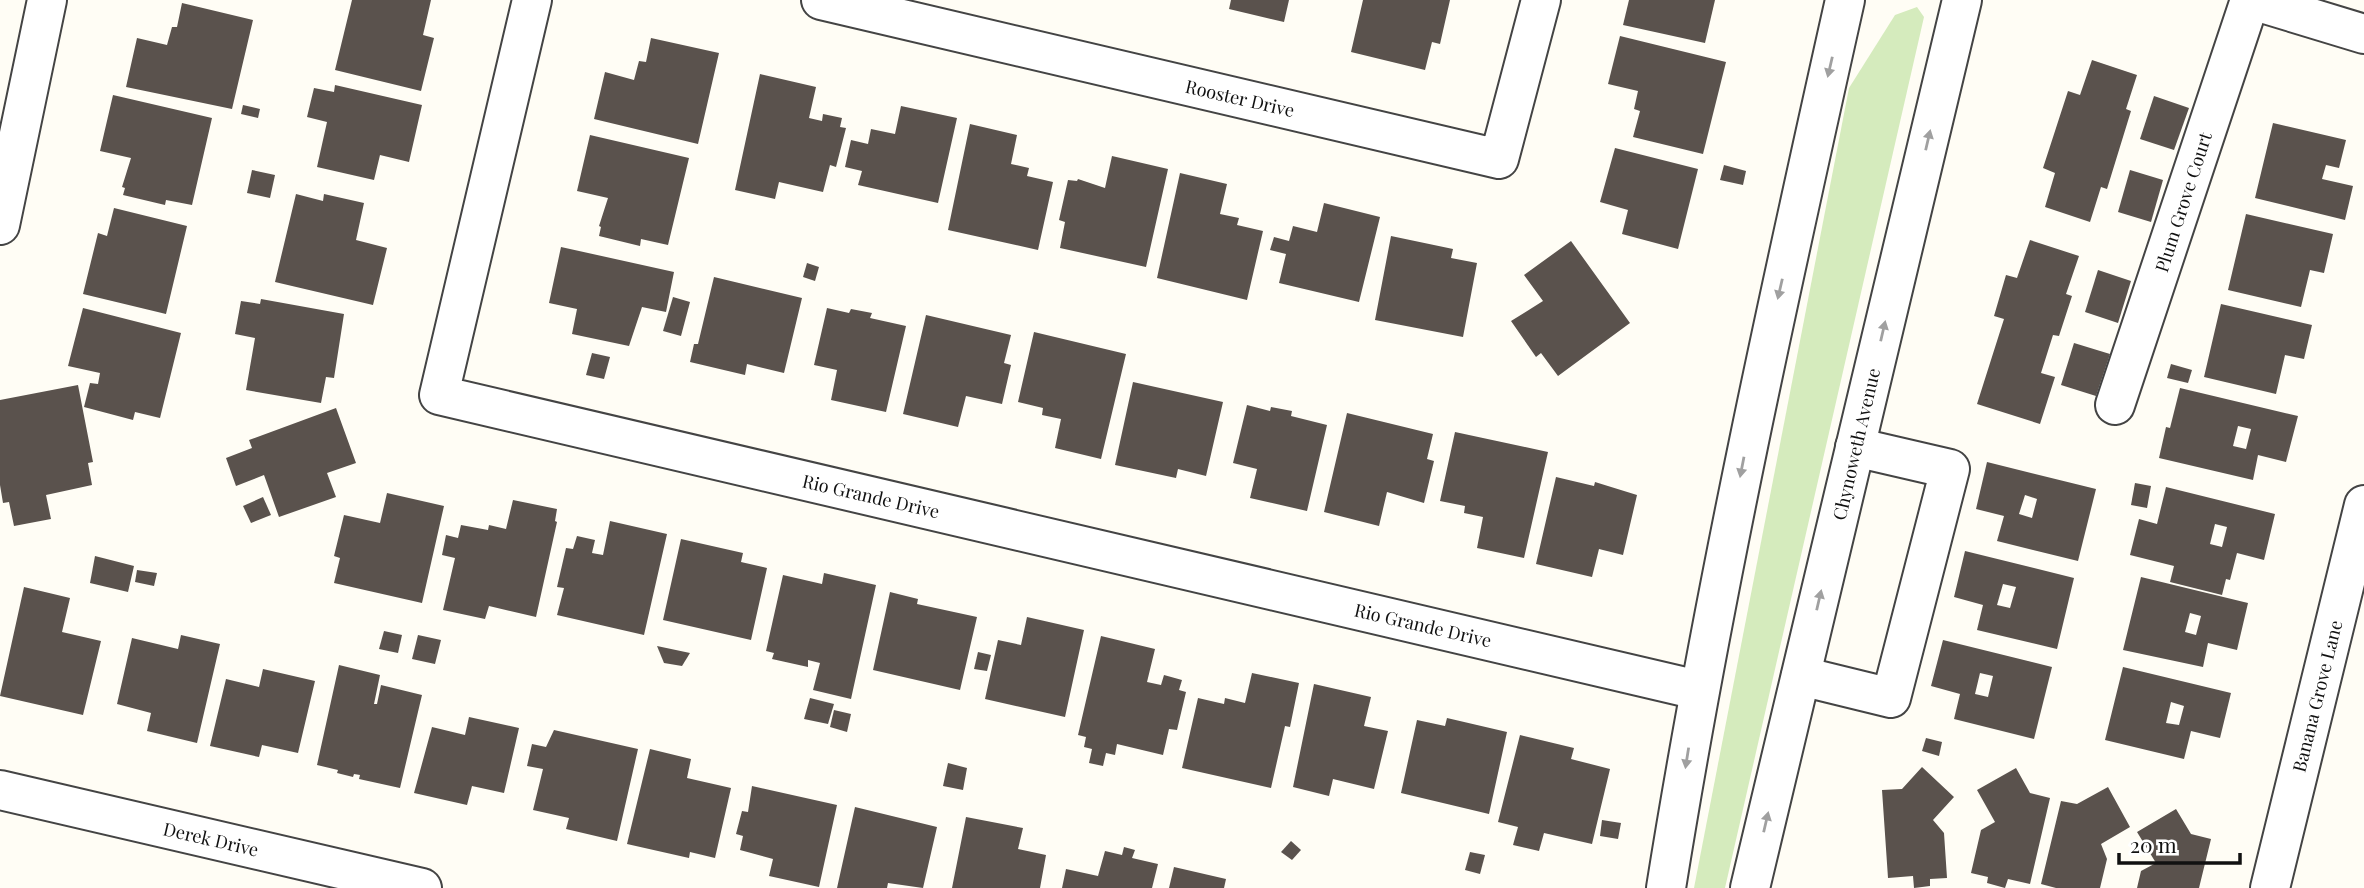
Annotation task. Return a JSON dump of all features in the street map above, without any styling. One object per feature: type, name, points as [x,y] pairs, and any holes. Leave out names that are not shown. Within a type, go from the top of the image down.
[{"type":"street","points":[[0,225],[47,0]]},
{"type":"street","name":"Rio Grande Drive","points":[[532,0],[439,395],[1698,690]]},
{"type":"street","name":"Rooster Drive","points":[[821,0],[1499,159],[1541,0]]},
{"type":"street","points":[[1666,888],[1698,690],[1755,400],[1845,0]]},
{"type":"street","name":"Chynoweth Avenue","points":[[1750,888],[1962,0]]},
{"type":"street","points":[[2251,0],[2364,34]]},
{"type":"street","name":"Plum Grove Court","points":[[2116,405],[2251,0]]},
{"type":"street","points":[[1801,676],[1891,698],[1950,470],[1855,447]]},
{"type":"street","name":"Banana Grove Lane","points":[[2270,888],[2349,629],[2364,505]]},
{"type":"street","name":"Derek Drive","points":[[0,790],[422,888]]},
{"type":"green space","points":[[1917,7],[1924,17],[1725,888],[1694,888],[1849,88],[1895,15]]},
{"type":"building","points":[[352,0],[431,0],[423,35],[434,38],[421,91],[335,70]]},
{"type":"building","points":[[1231,0],[1289,0],[1284,22],[1229,9]]},
{"type":"building","points":[[1363,0],[1450,0],[1440,44],[1432,42],[1425,70],[1351,52]]},
{"type":"building","points":[[1629,0],[1715,0],[1705,43],[1623,25]]},
{"type":"building","points":[[182,3],[253,20],[232,109],[126,87],[137,38],[167,45],[172,27],[177,27]]},
{"type":"building","points":[[1620,36],[1726,62],[1703,154],[1633,137],[1640,111],[1634,109],[1638,91],[1608,84]]},
{"type":"building","points":[[651,38],[719,53],[698,144],[594,119],[605,72],[634,80],[639,61],[646,62]]},
{"type":"building","points":[[2092,60],[2137,75],[2126,109],[2131,111],[2107,189],[2101,187],[2090,222],[2045,207],[2055,173],[2043,168],[2068,91],[2080,95]]},
{"type":"building","points":[[760,74],[816,87],[809,118],[822,121],[823,114],[842,118],[840,127],[846,128],[836,167],[830,165],[823,192],[779,182],[775,199],[735,190]]},
{"type":"building","points":[[335,85],[422,105],[409,162],[380,155],[374,180],[317,167],[327,122],[307,117],[314,88],[334,92]]},
{"type":"building","points":[[113,95],[212,118],[192,205],[166,200],[165,205],[123,195],[125,188],[122,187],[131,158],[100,151]]},
{"type":"building","points":[[2154,96],[2189,108],[2174,150],[2140,139]]},
{"type":"building","points":[[243,105],[260,109],[258,118],[241,114]]},
{"type":"building","points":[[901,106],[957,118],[938,203],[858,185],[862,171],[845,167],[851,140],[868,144],[871,129],[895,134]]},
{"type":"building","points":[[2273,123],[2346,140],[2339,168],[2326,165],[2322,179],[2353,186],[2345,220],[2255,198]]},
{"type":"building","points":[[970,124],[1017,135],[1011,164],[1029,168],[1027,176],[1053,182],[1038,250],[948,230]]},
{"type":"building","points":[[590,135],[689,158],[668,245],[641,239],[640,246],[599,236],[599,226],[608,198],[577,191]]},
{"type":"building","points":[[1615,148],[1698,169],[1678,249],[1622,234],[1628,210],[1600,202]]},
{"type":"building","points":[[1112,156],[1168,169],[1146,267],[1060,248],[1065,222],[1059,220],[1068,180],[1078,179],[1105,188]]},
{"type":"building","points":[[1724,165],[1746,171],[1743,185],[1720,180]]},
{"type":"building","points":[[252,170],[275,175],[270,198],[247,193]]},
{"type":"building","points":[[2130,170],[2163,180],[2151,222],[2118,212]]},
{"type":"building","points":[[1180,173],[1227,184],[1220,214],[1239,218],[1237,225],[1263,231],[1247,300],[1157,278]]},
{"type":"building","points":[[296,194],[323,201],[324,194],[364,203],[356,240],[387,248],[373,305],[275,282]]},
{"type":"building","points":[[1324,203],[1380,217],[1359,302],[1279,283],[1286,254],[1270,250],[1274,237],[1289,241],[1293,226],[1317,232]]},
{"type":"building","points":[[114,208],[187,226],[166,314],[83,294],[98,233],[107,236]]},
{"type":"building","points":[[2246,214],[2333,234],[2324,273],[2310,270],[2301,307],[2228,290]]},
{"type":"building","points":[[1391,236],[1453,249],[1451,258],[1477,263],[1463,337],[1375,320]]},
{"type":"building","points":[[2030,240],[2079,256],[2066,294],[2072,296],[2059,336],[2053,335],[2041,373],[2055,377],[2040,424],[1977,404],[2004,319],[1994,316],[2006,275],[2017,278]]},
{"type":"building","points":[[1571,241],[1630,323],[1558,376],[1541,353],[1536,357],[1511,321],[1543,301],[1524,275]]},
{"type":"building","points":[[561,247],[674,272],[666,312],[642,307],[629,346],[572,334],[577,309],[549,303]]},
{"type":"building","points":[[807,263],[819,267],[815,281],[803,277]]},
{"type":"building","points":[[2098,270],[2131,281],[2118,323],[2085,312]]},
{"type":"building","points":[[714,277],[802,298],[784,373],[747,364],[745,375],[690,362],[694,344],[698,344]]},
{"type":"building","points":[[673,297],[690,302],[681,336],[663,331]]},
{"type":"building","points":[[261,299],[344,314],[334,378],[326,377],[321,403],[246,390],[255,338],[235,334],[241,301],[260,304]]},
{"type":"building","points":[[2221,304],[2312,325],[2304,359],[2285,355],[2276,394],[2204,377]]},
{"type":"building","points":[[83,308],[181,333],[160,418],[135,412],[133,420],[84,407],[90,383],[98,384],[100,373],[68,366]]},
{"type":"building","points":[[827,308],[849,313],[851,309],[872,313],[870,318],[906,326],[886,412],[831,400],[837,370],[814,365]]},
{"type":"building","points":[[926,315],[1011,335],[1004,363],[1011,365],[1002,404],[966,396],[958,427],[903,414]]},
{"type":"building","points":[[1034,332],[1126,354],[1101,459],[1055,448],[1061,419],[1042,415],[1043,408],[1018,402]]},
{"type":"building","points":[[2074,343],[2110,354],[2096,396],[2061,385]]},
{"type":"building","points":[[592,353],[610,357],[604,379],[586,375]]},
{"type":"building","points":[[2171,364],[2192,370],[2188,383],[2167,378]]},
{"type":"building","points":[[1133,382],[1223,402],[1206,476],[1178,469],[1176,478],[1115,465]]},
{"type":"building","points":[[78,385],[93,462],[88,463],[92,485],[46,495],[51,519],[14,526],[9,502],[3,503],[0,485],[0,400]]},
{"type":"building","points":[[2180,388],[2298,416],[2286,462],[2258,455],[2253,480],[2159,458],[2166,427],[2170,428]],"holes":[[[2238,426],[2251,429],[2246,449],[2233,446]]]},
{"type":"building","points":[[1247,405],[1270,411],[1271,407],[1292,411],[1291,416],[1327,425],[1307,511],[1250,498],[1257,469],[1233,463]]},
{"type":"building","points":[[336,408],[356,463],[327,473],[336,497],[279,517],[264,475],[236,486],[226,458],[252,448],[249,440]]},
{"type":"building","points":[[1347,413],[1433,434],[1427,459],[1434,461],[1424,503],[1387,492],[1379,526],[1324,512]]},
{"type":"building","points":[[1455,432],[1548,452],[1524,558],[1477,548],[1483,517],[1464,513],[1465,506],[1440,501]]},
{"type":"building","points":[[1987,462],[2096,489],[2078,561],[1997,541],[2004,516],[1976,509]],"holes":[[[2025,495],[2037,499],[2032,518],[2019,514]]]},
{"type":"building","points":[[1556,477],[1594,486],[1595,482],[1637,495],[1623,555],[1599,549],[1592,577],[1536,564]]},
{"type":"building","points":[[2135,483],[2151,486],[2147,508],[2131,505]]},
{"type":"building","points":[[2166,487],[2275,514],[2264,560],[2237,553],[2230,580],[2226,579],[2222,595],[2170,582],[2174,566],[2130,555],[2139,519],[2157,524]],"holes":[[[2215,524],[2227,527],[2222,547],[2210,544]]]},
{"type":"building","points":[[387,493],[444,506],[422,603],[334,583],[340,558],[334,556],[344,515],[380,523]]},
{"type":"building","points":[[263,497],[271,515],[251,523],[243,506]]},
{"type":"building","points":[[513,500],[557,509],[557,522],[536,617],[489,606],[485,619],[443,610],[455,558],[442,555],[446,535],[458,538],[461,525],[488,530],[489,525],[506,529]]},
{"type":"building","points":[[610,521],[667,534],[644,635],[557,615],[564,588],[557,587],[566,548],[573,549],[577,536],[595,540],[592,553],[603,555]]},
{"type":"building","points":[[681,539],[743,553],[741,562],[767,568],[751,640],[663,620]]},
{"type":"building","points":[[1965,551],[2074,578],[2057,649],[1977,630],[1983,605],[1954,597]],"holes":[[[2003,584],[2016,587],[2010,608],[1997,605]]]},
{"type":"building","points":[[95,556],[134,566],[128,592],[90,583]]},
{"type":"building","points":[[137,570],[157,573],[154,586],[135,582]]},
{"type":"building","points":[[824,573],[876,585],[851,699],[813,690],[820,663],[808,660],[808,667],[772,659],[774,653],[766,651],[783,575],[822,584]]},
{"type":"building","points":[[2141,577],[2248,603],[2237,650],[2208,643],[2203,667],[2123,650]],"holes":[[[2190,613],[2201,616],[2196,635],[2185,632]]]},
{"type":"building","points":[[24,587],[70,598],[62,632],[101,641],[83,715],[0,696]]},
{"type":"building","points":[[890,592],[918,599],[917,604],[977,617],[960,690],[873,670]]},
{"type":"building","points":[[1027,617],[1084,630],[1065,717],[985,699],[998,640],[1021,645]]},
{"type":"building","points":[[384,631],[402,635],[398,653],[379,649]]},
{"type":"building","points":[[181,635],[220,644],[197,743],[147,731],[151,713],[117,704],[132,638],[178,649]]},
{"type":"building","points":[[418,635],[441,640],[435,664],[412,659]]},
{"type":"building","points":[[1101,636],[1155,649],[1147,682],[1161,685],[1164,675],[1182,680],[1179,690],[1186,692],[1177,730],[1169,729],[1163,755],[1117,744],[1115,755],[1106,753],[1103,766],[1089,763],[1092,749],[1084,747],[1086,737],[1078,735]]},
{"type":"building","points":[[1943,640],[2052,667],[2034,739],[1954,719],[1960,694],[1931,686]],"holes":[[[1980,673],[1993,676],[1988,697],[1975,694]]]},
{"type":"building","points":[[657,646],[690,653],[682,666],[664,663]]},
{"type":"building","points":[[978,652],[991,655],[987,671],[974,669]]},
{"type":"building","points":[[339,665],[380,675],[374,704],[377,704],[381,685],[422,695],[400,788],[359,779],[360,775],[354,774],[353,777],[337,773],[338,770],[317,765]]},
{"type":"building","points":[[2123,667],[2231,693],[2220,738],[2191,731],[2184,759],[2105,740]],"holes":[[[2171,702],[2184,706],[2179,725],[2166,723]]]},
{"type":"building","points":[[263,669],[315,681],[298,753],[262,745],[259,757],[210,746],[226,679],[259,687]]},
{"type":"building","points":[[1252,673],[1299,683],[1290,727],[1285,726],[1271,788],[1182,768],[1198,698],[1224,704],[1225,698],[1245,703]]},
{"type":"building","points":[[1314,684],[1371,697],[1364,726],[1388,731],[1374,789],[1333,779],[1329,796],[1293,787]]},
{"type":"building","points":[[810,698],[834,704],[828,724],[804,719]]},
{"type":"building","points":[[834,710],[851,714],[847,732],[830,727]]},
{"type":"building","points":[[469,717],[519,728],[504,793],[472,786],[467,805],[414,793],[432,727],[465,735]]},
{"type":"building","points":[[1447,718],[1507,732],[1489,814],[1401,793],[1417,720],[1445,726]]},
{"type":"building","points":[[554,730],[638,749],[617,841],[566,829],[569,818],[533,810],[543,769],[527,766],[532,744],[546,747]]},
{"type":"building","points":[[1520,735],[1574,748],[1571,759],[1610,769],[1592,844],[1544,833],[1539,851],[1513,845],[1518,827],[1498,822]]},
{"type":"building","points":[[1926,738],[1942,742],[1939,756],[1922,751]]},
{"type":"building","points":[[650,749],[691,759],[687,778],[731,788],[715,858],[690,852],[689,858],[627,844]]},
{"type":"building","points":[[948,763],[967,768],[963,790],[943,786]]},
{"type":"building","points":[[1922,767],[1954,797],[1933,820],[1944,833],[1947,878],[1930,879],[1930,886],[1914,888],[1913,876],[1888,878],[1882,790],[1902,789]]},
{"type":"building","points":[[2016,768],[2030,793],[2050,798],[2030,884],[2008,879],[2005,888],[1987,883],[1988,877],[1971,873],[1981,830],[1995,822],[1977,790]]},
{"type":"building","points":[[752,786],[837,805],[819,887],[769,876],[773,859],[740,850],[743,836],[736,834],[742,811],[748,812]]},
{"type":"building","points":[[2108,787],[2130,827],[2101,844],[2107,859],[2100,888],[2056,888],[2041,884],[2061,801],[2077,804]]},
{"type":"building","points":[[855,807],[937,827],[923,888],[888,883],[887,888],[837,888]]},
{"type":"building","points":[[2176,809],[2191,834],[2211,839],[2199,888],[2137,888],[2141,871],[2156,863],[2137,832]]},
{"type":"building","points":[[966,817],[1023,828],[1018,849],[1046,855],[1040,888],[952,888]]},
{"type":"building","points":[[1602,820],[1621,823],[1618,839],[1600,836]]},
{"type":"building","points":[[1291,841],[1301,850],[1292,860],[1281,852]]},
{"type":"building","points":[[1124,847],[1135,850],[1132,858],[1158,864],[1152,888],[1062,888],[1066,869],[1098,876],[1105,851],[1122,855]]},
{"type":"building","points":[[1470,852],[1485,855],[1480,874],[1465,870]]},
{"type":"building","points":[[1174,867],[1226,879],[1224,888],[1169,888]]}]
